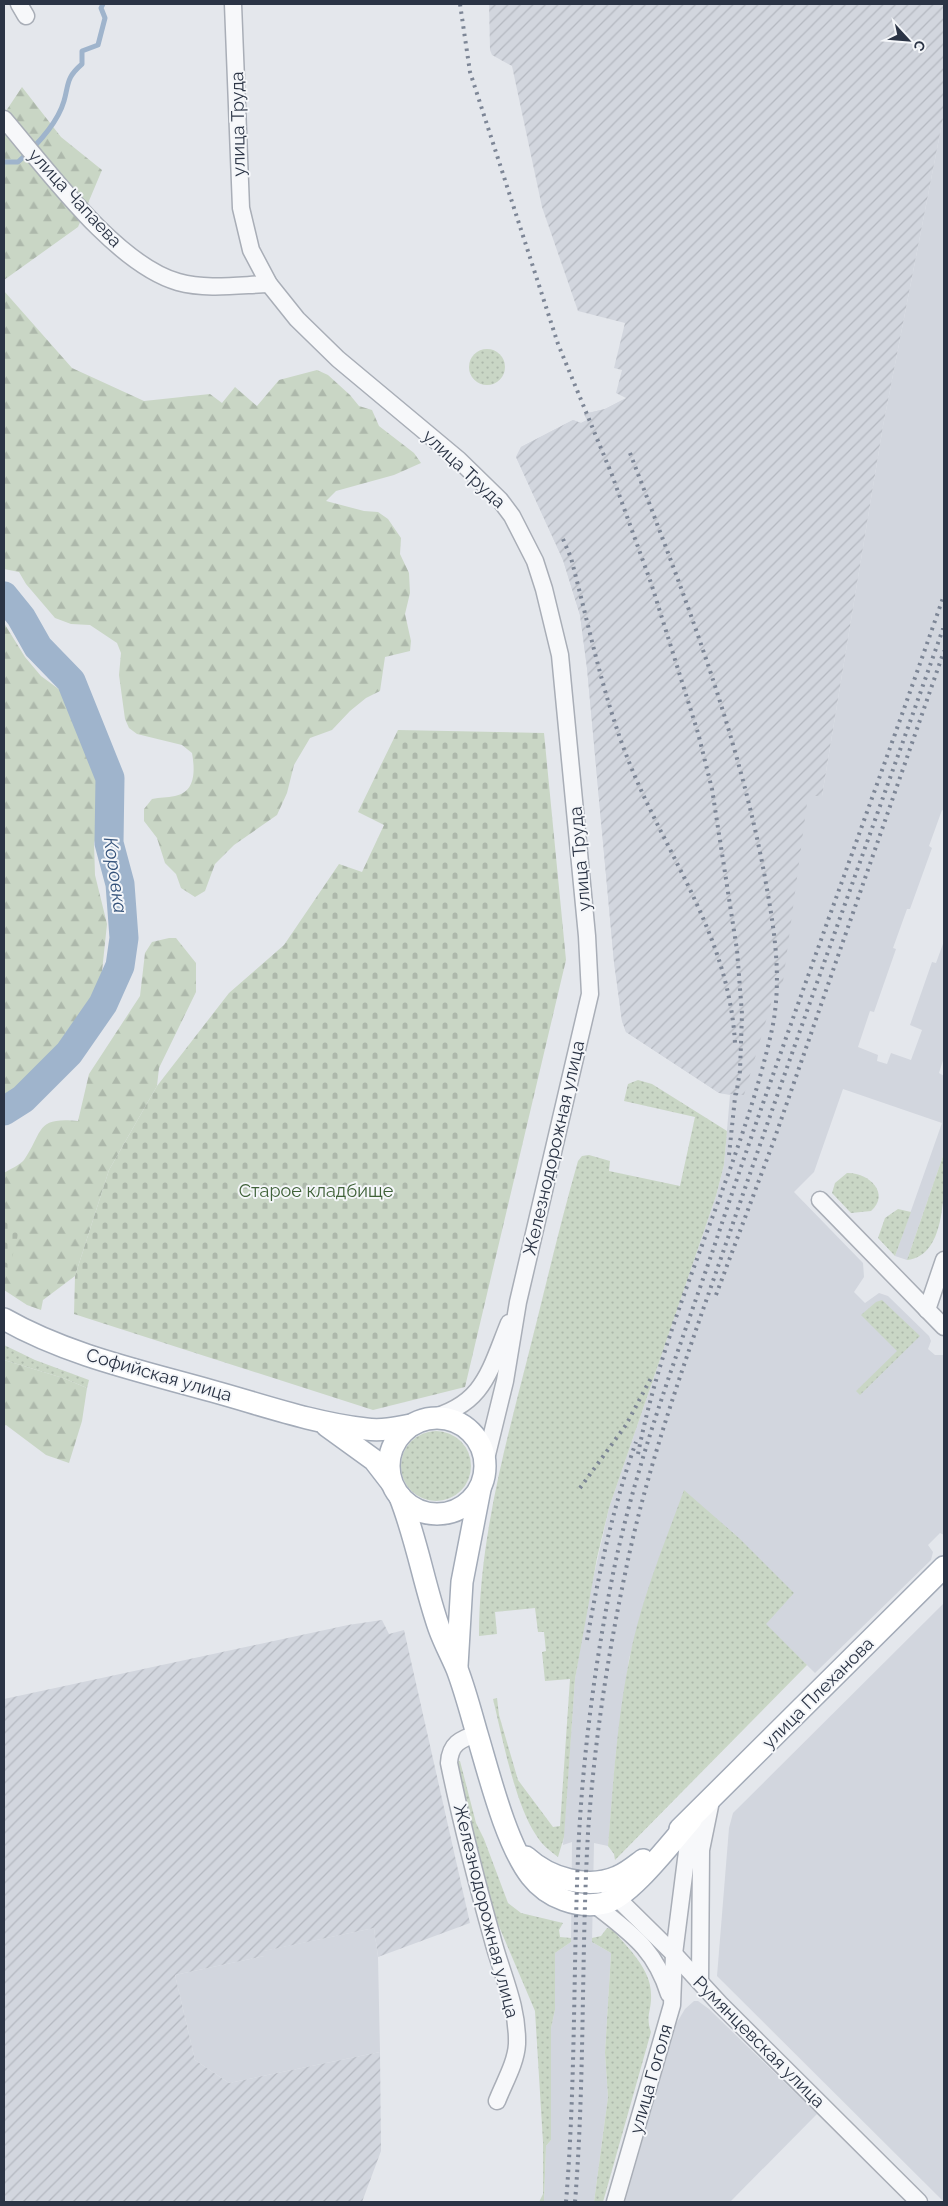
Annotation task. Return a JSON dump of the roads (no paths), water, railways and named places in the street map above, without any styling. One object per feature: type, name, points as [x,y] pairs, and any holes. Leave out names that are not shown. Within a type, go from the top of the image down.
[{"type":"main road","name":"Софийская улица","points":[[4,1318],[44,1339],[86,1354],[318,1421],[387,1430],[419,1422]]},
{"type":"main road","points":[[450,1420],[468,1430],[480,1446],[483,1476],[465,1504],[447,1512],[422,1511],[410,1506],[396,1489],[389,1466],[391,1450],[399,1436],[419,1422],[450,1420]]},
{"type":"main road","name":"Софийская улица","points":[[318,1421],[351,1442],[374,1460],[396,1489]]},
{"type":"main road","name":"Железнодорожная улица","points":[[456,1669],[462,1582],[483,1476]]},
{"type":"main road","name":"Железнодорожная улица","points":[[396,1489],[415,1540],[439,1628],[456,1669],[510,1834],[524,1866],[540,1886],[565,1900],[594,1904],[618,1898]]},
{"type":"main road","name":"улица Плеханова","points":[[618,1898],[637,1880],[691,1820],[944,1567]]},
{"type":"main road","name":"улица Плеханова","points":[[599,1882],[618,1877],[630,1870],[691,1820]]},
{"type":"main road","name":"Железнодорожная улица","points":[[510,1834],[524,1855],[550,1874],[571,1880],[599,1882]]},
{"type":"street","name":"улица Труда","points":[[233,4],[241,208],[251,250],[269,284],[296,319],[314,336],[459,460],[500,500],[520,530],[535,561],[554,621],[560,655],[587,936],[590,994]]},
{"type":"street","name":"улица Чапаева","points":[[4,119],[98,228],[129,255],[154,271],[177,282],[203,287],[269,284]]},
{"type":"street","name":"Железнодорожная улица","points":[[483,1476],[505,1381],[518,1302],[590,994]]},
{"type":"street","points":[[820,1200],[944,1327]]},
{"type":"street","points":[[927,1310],[944,1260]]},
{"type":"street","name":"Железнодорожная улица","points":[[419,1422],[452,1412],[472,1399],[489,1371],[518,1302]]},
{"type":"street","name":"Железнодорожная улица","points":[[477,1734],[456,1743],[450,1754],[449,1763],[492,1939],[509,1986],[515,2014],[516,2044],[514,2056],[497,2101]]},
{"type":"street","points":[[700,1982],[701,1850],[710,1801]]},
{"type":"street","name":"улица Гоголя","points":[[616,2202],[672,2005],[674,1954],[691,1820]]},
{"type":"street","name":"Румянцевская улица","points":[[599,1882],[618,1898],[674,1954],[919,2202]]},
{"type":"street","name":"Румянцевская улица","points":[[594,1904],[642,1942],[661,1971],[672,2005]]},
{"type":"waterway","points":[[4,162],[18,162],[39,142],[51,127],[61,110],[71,77],[82,64],[82,51],[98,45],[105,18],[101,8],[103,4]]},
{"type":"waterway","name":"Коровка","points":[[4,596],[21,617],[38,647],[71,681],[110,778],[109,843],[120,884],[124,938],[120,966],[103,1004],[69,1053],[23,1099],[4,1111]]},
{"type":"railway","points":[[460,4],[470,72],[558,344],[612,475],[651,583],[698,733],[712,789],[737,950],[742,1014],[740,1071],[736,1095]]},
{"type":"railway","points":[[630,453],[706,657],[738,761],[763,867],[776,950],[777,971],[775,1013],[757,1087],[722,1192],[666,1348],[650,1400],[638,1454]]},
{"type":"railway","points":[[563,539],[571,558],[604,687],[629,762],[644,797],[694,898],[709,932],[721,967],[730,1004],[735,1043]]},
{"type":"railway","points":[[566,2202],[573,2064],[579,1835],[584,1768],[602,1635],[623,1528],[659,1408],[741,1168],[944,595]]},
{"type":"railway","points":[[575,2202],[580,2110],[588,1833],[607,1670],[618,1606],[635,1530],[646,1486],[687,1357],[783,1078],[944,626]]},
{"type":"railway","points":[[716,1295],[773,1143],[944,651]]},
{"type":"railway","points":[[729,1155],[736,1088]]},
{"type":"railway","points":[[580,1488],[626,1425],[652,1376]]},
{"type":"railway","points":[[587,1640],[607,1540],[636,1442]]},
{"type":"park label","name":"Старое кладбище","points":[[316,1191]]}]
